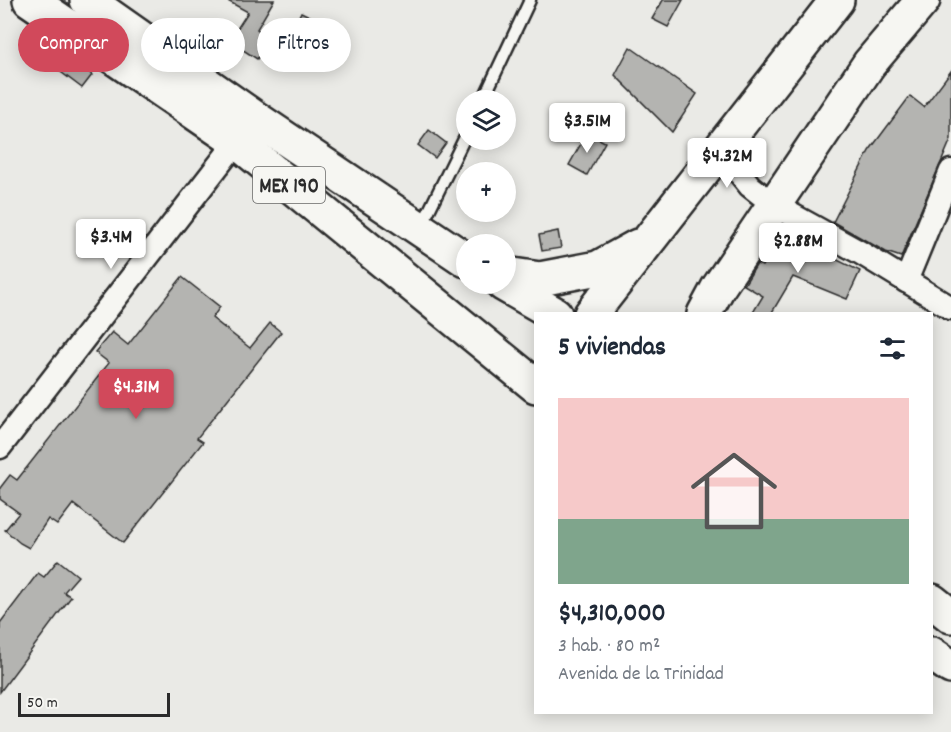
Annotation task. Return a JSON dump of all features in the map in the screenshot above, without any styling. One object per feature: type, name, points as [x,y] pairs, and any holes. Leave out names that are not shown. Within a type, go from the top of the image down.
[{"type":"main road","name":"MEX 190","points":[[30,0],[245,130],[420,227],[456,253]]},
{"type":"main road","name":"MEX 190","points":[[87,0],[245,130],[534,384]]},
{"type":"main road","points":[[593,312],[837,0]]},
{"type":"main road","points":[[711,305],[774,205],[869,64],[923,0]]},
{"type":"main road","points":[[516,275],[540,279],[598,268],[650,239]]},
{"type":"main road","points":[[516,292],[552,312]]},
{"type":"main road","points":[[933,602],[951,616]]},
{"type":"main road","points":[[933,655],[951,667]]},
{"type":"street","points":[[0,447],[245,130]]},
{"type":"street","points":[[725,142],[733,165],[750,186],[774,205],[951,308]]},
{"type":"street","points":[[906,281],[951,171]]},
{"type":"lane","points":[[488,90],[530,0]]},
{"type":"lane","points":[[420,227],[458,150]]},
{"type":"building","points":[[226,0],[274,0],[263,18],[257,18],[257,59],[245,51],[244,18],[248,12]]},
{"type":"building","points":[[663,0],[683,0],[668,27],[652,19]]},
{"type":"building","points":[[301,12],[314,18],[298,18]]},
{"type":"building","points":[[630,47],[697,94],[672,132],[615,75]]},
{"type":"building","points":[[951,71],[951,139],[901,257],[886,252],[833,222],[869,151],[910,96],[924,107]]},
{"type":"building","points":[[61,72],[89,72],[92,75],[82,88]]},
{"type":"building","points":[[429,130],[446,143],[435,158],[418,145]]},
{"type":"building","points":[[587,133],[605,142],[587,175],[569,165]]},
{"type":"building","points":[[558,231],[561,248],[542,251],[539,235]]},
{"type":"building","points":[[776,238],[811,247],[860,271],[847,299],[793,277],[772,312],[753,312],[763,296],[744,285],[757,264],[762,266]]},
{"type":"building","points":[[182,277],[220,307],[212,318],[250,348],[270,323],[281,332],[197,438],[203,442],[123,543],[73,504],[57,525],[48,519],[29,548],[20,543],[5,530],[19,513],[0,499],[0,488],[10,475],[17,480],[109,363],[95,352],[112,332],[128,345]]},
{"type":"building","points":[[58,560],[78,576],[64,592],[71,597],[0,692],[0,623],[38,573],[44,577]]}]
